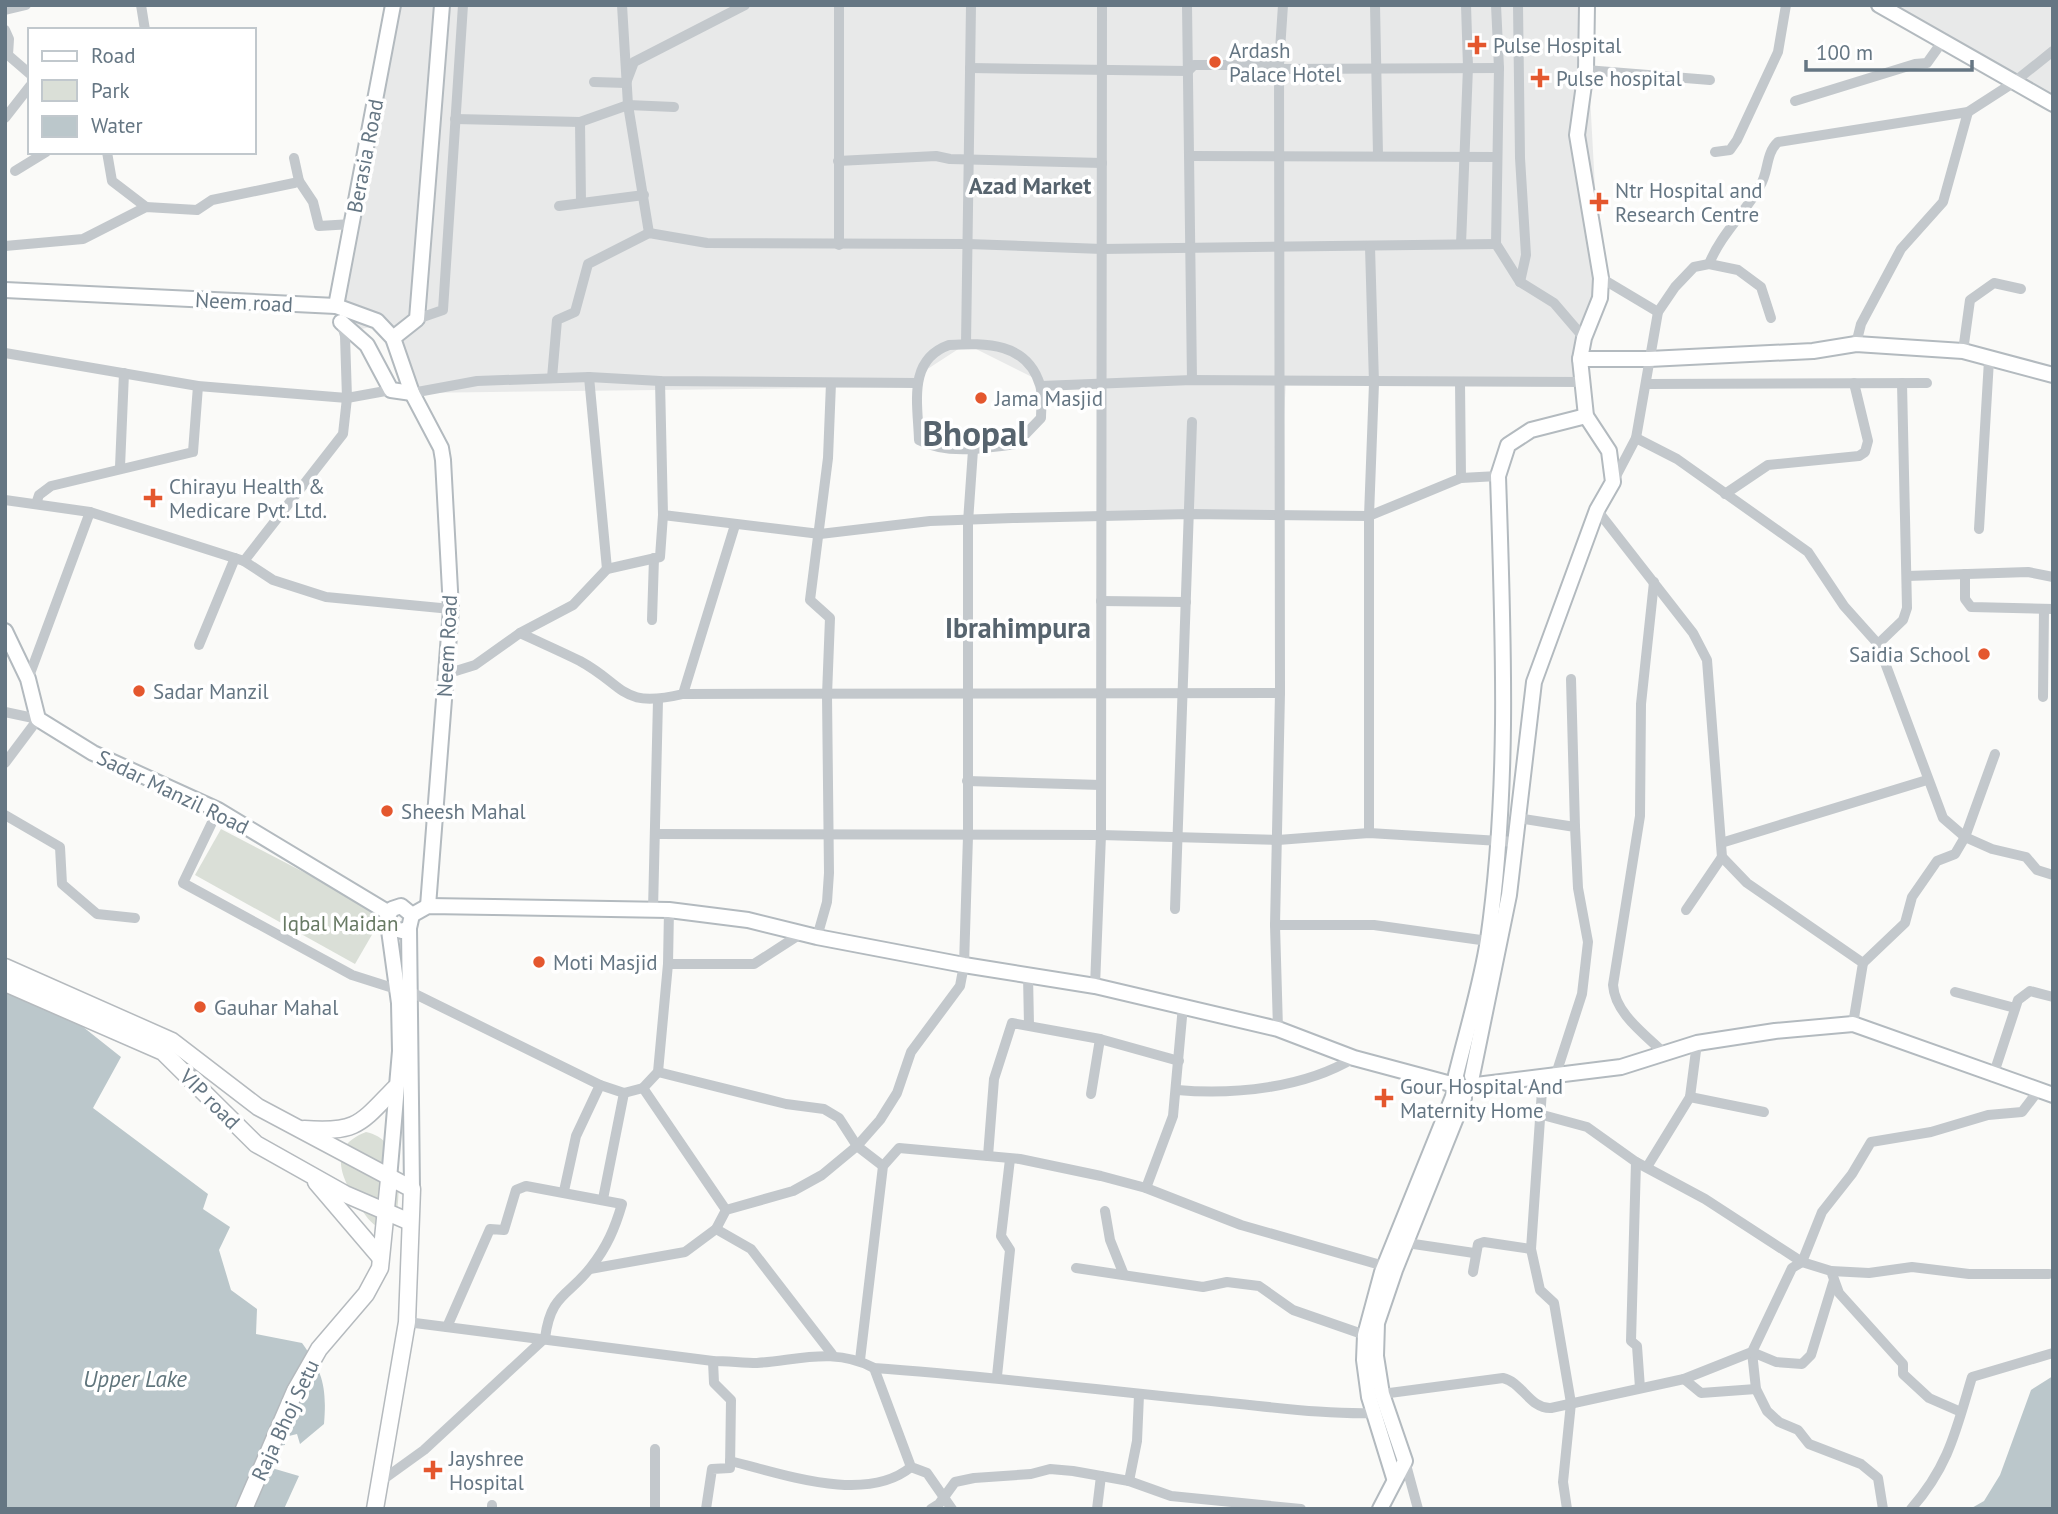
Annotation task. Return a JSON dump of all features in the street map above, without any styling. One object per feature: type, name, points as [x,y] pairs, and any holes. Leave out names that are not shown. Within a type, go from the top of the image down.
[{"type":"main road","name":"Berasia Road","points":[[336,306],[393,5]]},
{"type":"main road","points":[[341,322],[367,345],[391,390],[412,393],[393,338],[417,319],[442,5]]},
{"type":"main road","points":[[1380,1509],[1405,1461],[1381,1413],[1382,1394],[1376,1356],[1377,1323],[1390,1268],[1407,1243],[1456,1088],[1494,942],[1516,842],[1534,682],[1597,510],[1612,482],[1609,451],[1586,416],[1580,359],[1584,338],[1600,299],[1601,278],[1577,135],[1586,70],[1587,5]]},
{"type":"main road","points":[[1879,5],[2053,104]]},
{"type":"main road","name":"Neem road","points":[[5,290],[336,306],[376,321],[393,338]]},
{"type":"main road","points":[[1580,359],[1649,359],[1814,351],[1856,344],[1963,351],[2053,375]]},
{"type":"main road","name":"Neem Road","points":[[412,393],[441,448],[451,609],[428,906]]},
{"type":"main road","points":[[388,918],[395,930],[410,922],[428,906],[669,910],[748,920],[817,937],[1095,986],[1183,1006],[1278,1030],[1354,1058],[1456,1088],[1472,1096],[1494,942],[1499,840],[1505,683],[1498,476],[1508,445],[1531,430],[1586,416]]},
{"type":"main road","points":[[5,631],[28,679],[38,719]]},
{"type":"main road","name":"Sadar Manzil Road","points":[[38,719],[93,753],[218,810],[388,918]]},
{"type":"main road","points":[[1500,768],[1523,771]]},
{"type":"main road","points":[[380,1262],[410,922],[401,906],[388,918]]},
{"type":"main road","points":[[375,1509],[407,1322],[412,1189],[402,990],[388,918]]},
{"type":"main road","name":"VIP road","points":[[5,967],[128,1028],[163,1052],[256,1143],[310,1175],[410,1222]]},
{"type":"main road","name":"VIP road","points":[[5,984],[128,1028],[173,1041],[258,1107],[389,1180],[412,1189]]},
{"type":"main road","points":[[1394,1478],[1381,1413],[1364,1360],[1365,1335],[1463,1073],[1474,1080],[1621,1067],[1697,1043],[1775,1031],[1853,1024],[2045,1093]]},
{"type":"main road","points":[[298,1129],[335,1132],[354,1127],[395,1088]]},
{"type":"main road","points":[[310,1175],[380,1262]]},
{"type":"main road","name":"Raja Bhoj Setu","points":[[244,1509],[295,1391],[319,1349],[366,1294],[380,1262]]},
{"type":"street","points":[[5,10],[26,5]]},
{"type":"street","points":[[141,5],[145,28]]},
{"type":"street","points":[[417,319],[443,310],[463,5]]},
{"type":"street","points":[[622,5],[628,105],[649,233]]},
{"type":"street","points":[[626,83],[634,62],[745,5]]},
{"type":"street","points":[[839,5],[839,245]]},
{"type":"street","points":[[966,344],[971,5]]},
{"type":"street","points":[[1187,5],[1192,380]]},
{"type":"street","points":[[1278,1030],[1275,925],[1281,516],[1279,67],[1283,5]]},
{"type":"street","points":[[1374,5],[1378,155]]},
{"type":"street","points":[[1461,244],[1468,67],[1466,5]]},
{"type":"street","points":[[1496,5],[1499,68],[1496,244],[1520,282],[1554,303],[1584,338]]},
{"type":"street","points":[[1518,5],[1520,158],[1525,255],[1520,282]]},
{"type":"street","points":[[1715,152],[1730,150],[1737,140],[1778,52],[1786,5]]},
{"type":"street","points":[[1095,986],[1101,835],[1101,6]]},
{"type":"street","points":[[5,30],[9,39],[8,55],[28,72]]},
{"type":"street","points":[[1795,101],[1915,64],[1927,64],[1942,42]]},
{"type":"street","points":[[1709,264],[1714,250],[1762,185],[1771,148],[1778,142],[1968,112],[2013,83],[2053,51]]},
{"type":"street","points":[[970,68],[1188,71],[1194,65],[1499,68]]},
{"type":"street","points":[[1586,70],[1710,80]]},
{"type":"street","points":[[594,82],[626,83]]},
{"type":"street","points":[[5,118],[28,89]]},
{"type":"street","points":[[455,119],[580,122],[628,105],[674,107]]},
{"type":"street","points":[[1856,344],[1861,324],[1901,249],[1943,202],[1968,112]]},
{"type":"street","points":[[580,122],[581,203]]},
{"type":"street","points":[[15,171],[43,154]]},
{"type":"street","points":[[107,154],[112,181],[146,207]]},
{"type":"street","points":[[1190,156],[1378,155],[1497,158]]},
{"type":"street","points":[[838,161],[936,156],[969,160],[1102,163]]},
{"type":"street","points":[[294,158],[299,180],[313,202],[319,226],[352,224]]},
{"type":"street","points":[[5,246],[88,238],[146,207],[197,210],[212,200],[299,180]]},
{"type":"street","points":[[559,206],[644,195]]},
{"type":"street","points":[[552,379],[557,320],[575,312],[588,264],[649,233],[707,243],[968,244],[1102,249],[1496,244]]},
{"type":"street","points":[[1369,833],[1369,516],[1374,383],[1370,247]]},
{"type":"street","points":[[1612,482],[1636,438],[1658,312],[1675,287],[1694,267],[1709,264],[1738,270],[1760,287],[1771,318]]},
{"type":"street","points":[[1601,278],[1658,312]]},
{"type":"street","points":[[1963,351],[1970,300],[1994,283],[2021,289]]},
{"type":"street","points":[[199,645],[240,559],[343,434],[347,398],[345,335],[336,306]]},
{"type":"street","points":[[966,344],[1004,346],[1025,360],[1041,386],[1041,418],[1016,444],[973,450],[927,444],[919,440],[917,383],[922,367],[933,351],[966,344]]},
{"type":"street","points":[[5,353],[198,386],[347,398],[391,390]]},
{"type":"street","points":[[1979,529],[1989,360]]},
{"type":"street","points":[[120,467],[124,373]]},
{"type":"street","points":[[589,377],[607,569]]},
{"type":"street","points":[[412,393],[478,381],[589,377],[660,381],[917,383]]},
{"type":"street","points":[[1041,386],[1192,380],[1584,382]]},
{"type":"street","points":[[446,674],[475,665],[520,633],[573,605],[607,569],[660,556],[663,515],[660,381]]},
{"type":"street","points":[[1460,382],[1461,478]]},
{"type":"street","points":[[817,937],[827,902],[830,873],[827,835],[827,695],[830,618],[810,600],[828,457],[831,383]]},
{"type":"street","points":[[1725,494],[1768,465],[1859,456],[1865,452],[1868,441],[1854,383]]},
{"type":"street","points":[[1878,644],[1903,620],[1908,608],[1902,383]]},
{"type":"street","points":[[1647,384],[1927,383]]},
{"type":"street","points":[[36,504],[39,495],[51,486],[120,467],[193,452],[198,386]]},
{"type":"street","points":[[1175,909],[1192,422]]},
{"type":"street","points":[[1636,438],[1677,459],[1808,552],[1844,606],[1878,644],[1943,818],[1965,837],[1992,849],[2026,858],[2037,870],[2053,875]]},
{"type":"street","points":[[590,1269],[685,1252],[716,1229],[726,1210],[793,1191],[822,1175],[858,1146],[880,1121],[897,1093],[911,1052],[960,986],[964,965],[968,836],[968,522],[973,450]]},
{"type":"street","points":[[663,515],[820,534],[930,522],[1189,514],[1369,516],[1461,478],[1498,476]]},
{"type":"street","points":[[5,500],[90,512],[240,559],[273,580],[326,597],[451,609]]},
{"type":"street","points":[[1597,510],[1693,633],[1707,660],[1722,857],[1686,910]]},
{"type":"street","points":[[28,679],[90,512]]},
{"type":"street","points":[[683,694],[735,525]]},
{"type":"street","points":[[652,620],[654,558]]},
{"type":"street","points":[[1908,576],[2028,572],[2053,577]]},
{"type":"street","points":[[1965,574],[1965,599],[1971,607],[2048,609],[2043,697]]},
{"type":"street","points":[[1654,583],[1641,704],[1640,816],[1613,985],[1614,999],[1622,1010],[1665,1054]]},
{"type":"street","points":[[1101,601],[1186,602]]},
{"type":"street","points":[[520,633],[582,663],[623,694],[658,700],[683,694],[734,696],[777,692],[827,695],[1280,693]]},
{"type":"street","points":[[1567,1509],[1563,1482],[1571,1403],[1554,1303],[1540,1290],[1531,1249],[1539,1114],[1550,1075],[1582,994],[1588,942],[1578,888],[1571,679]]},
{"type":"street","points":[[653,910],[658,700]]},
{"type":"street","points":[[5,712],[38,719],[5,763]]},
{"type":"street","points":[[1853,1024],[1863,963],[1905,923],[1912,897],[1937,861],[1955,854],[1965,837],[1994,754]]},
{"type":"street","points":[[1721,843],[1927,780]]},
{"type":"street","points":[[967,781],[1101,785]]},
{"type":"street","points":[[218,810],[183,883],[352,975],[402,990],[624,1093],[643,1088],[658,1072],[668,964],[669,910]]},
{"type":"street","points":[[5,815],[60,847],[62,884],[97,914],[135,918]]},
{"type":"street","points":[[1518,818],[1575,827]]},
{"type":"street","points":[[655,834],[1101,835],[1278,840],[1369,833],[1516,842]]},
{"type":"street","points":[[1722,857],[1747,883],[1863,963]]},
{"type":"street","points":[[1275,925],[1374,925],[1494,942]]},
{"type":"street","points":[[668,964],[754,964],[802,933]]},
{"type":"street","points":[[1028,975],[1029,1025]]},
{"type":"street","points":[[1993,1076],[2015,1008],[2023,995],[2030,991],[2053,998]]},
{"type":"street","points":[[1955,992],[2015,1008]]},
{"type":"street","points":[[1146,1188],[1173,1116],[1183,1006]]},
{"type":"street","points":[[988,1156],[994,1079],[1012,1023],[1100,1039],[1179,1061]]},
{"type":"street","points":[[1091,1094],[1100,1039]]},
{"type":"street","points":[[1647,1167],[1690,1097],[1697,1043]]},
{"type":"street","points":[[1177,1090],[1206,1093],[1256,1088],[1333,1070],[1354,1058]]},
{"type":"street","points":[[658,1072],[786,1104],[824,1109],[839,1118],[858,1146],[883,1166]]},
{"type":"street","points":[[564,1191],[576,1136],[600,1084]]},
{"type":"street","points":[[643,1088],[726,1210]]},
{"type":"street","points":[[603,1199],[624,1093]]},
{"type":"street","points":[[1883,1509],[1878,1478],[1861,1464],[1809,1444],[1798,1430],[1779,1422],[1767,1411],[1756,1389],[1752,1352],[1792,1268],[1802,1262],[1822,1212],[1852,1174],[1871,1142],[1931,1132],[1988,1115],[2022,1112],[2045,1093]]},
{"type":"street","points":[[1690,1097],[1764,1112]]},
{"type":"street","points":[[1539,1114],[1587,1127],[1636,1162],[1705,1199],[1802,1262],[1832,1276],[1912,1267],[1969,1274],[2049,1274]]},
{"type":"street","points":[[860,1360],[883,1166],[899,1148],[1010,1159],[1101,1176],[1146,1188],[1241,1225],[1390,1268]]},
{"type":"street","points":[[997,1377],[1010,1250],[1001,1236],[1010,1159]]},
{"type":"street","points":[[1636,1162],[1631,1341],[1637,1346],[1640,1388]]},
{"type":"street","points":[[381,1481],[424,1450],[545,1338],[555,1301],[590,1269],[612,1237],[622,1204],[564,1191],[526,1186],[516,1190],[504,1230],[490,1229],[447,1327]]},
{"type":"street","points":[[1105,1211],[1110,1240],[1124,1275]]},
{"type":"street","points":[[716,1229],[751,1249],[832,1354]]},
{"type":"street","points":[[1473,1272],[1474,1253],[1478,1244],[1485,1242],[1531,1249]]},
{"type":"street","points":[[1407,1243],[1474,1253]]},
{"type":"street","points":[[1076,1269],[1203,1287],[1227,1282],[1259,1286],[1293,1310],[1365,1335]]},
{"type":"street","points":[[1382,1394],[1503,1378],[1509,1379],[1545,1408],[1684,1380],[1752,1352],[1776,1362],[1802,1364],[1811,1355],[1832,1276]]},
{"type":"street","points":[[1832,1276],[1839,1293],[1903,1364],[1903,1374],[1929,1398],[1961,1412]]},
{"type":"street","points":[[407,1322],[713,1361],[756,1363],[832,1354],[860,1360],[874,1368],[997,1377],[1139,1395],[1333,1413],[1381,1413]]},
{"type":"street","points":[[1911,1509],[1929,1488],[1951,1451],[1972,1377],[2053,1353]]},
{"type":"street","points":[[706,1509],[712,1469],[730,1468],[731,1401],[714,1383],[713,1361]]},
{"type":"street","points":[[874,1368],[911,1467]]},
{"type":"street","points":[[1684,1380],[1701,1394],[1756,1389]]},
{"type":"street","points":[[1129,1481],[1137,1441],[1139,1395]]},
{"type":"street","points":[[655,1449],[655,1509]]},
{"type":"street","points":[[730,1461],[839,1485],[877,1481],[911,1467],[927,1473],[946,1495],[953,1509]]},
{"type":"street","points":[[1405,1461],[1418,1509]]},
{"type":"street","points":[[930,1509],[946,1495],[955,1482],[1031,1474],[1050,1469],[1129,1481],[1171,1496],[1301,1509]]},
{"type":"street","points":[[1097,1509],[1101,1476]]},
{"type":"shaded area","name":"Azad Market","points":[[393,5],[1585,5],[1600,279],[1584,382],[1286,381],[1278,517],[1101,515],[1102,381],[1042,382],[966,344],[900,387],[414,393],[380,325],[343,333],[336,306]]},
{"type":"shaded area","points":[[1876,5],[2053,5],[2053,97]]},
{"type":"green space","name":"Iqbal Maidan","points":[[221,829],[384,914],[355,964],[195,875]]},
{"type":"green space","points":[[366,1132],[378,1136],[386,1144],[392,1153],[398,1176],[397,1213],[381,1228],[371,1222],[363,1212],[347,1185],[341,1164],[346,1146]]},
{"type":"water","name":"Upper Lake","points":[[5,965],[121,1057],[93,1108],[208,1194],[203,1209],[230,1227],[219,1250],[231,1290],[257,1309],[256,1334],[302,1343],[315,1363],[324,1390],[324,1424],[300,1444],[297,1434],[285,1437],[285,1445],[267,1447],[265,1466],[299,1476],[284,1509],[5,1509]]},
{"type":"water","points":[[2053,1376],[2053,1509],[1970,1509],[1984,1501],[2000,1475],[2031,1390]]},
{"type":"place","name":"Pulse Hospital","points":[[1477,45]]},
{"type":"place","name":"Ardash Palace Hotel","points":[[1215,62]]},
{"type":"place","name":"Pulse hospital","points":[[1540,78]]},
{"type":"place","name":"Ntr Hospital and Research Centre","points":[[1599,202]]},
{"type":"place","name":"Jama Masjid","points":[[981,398]]},
{"type":"place","name":"Chirayu Health & Medicare Pvt. Ltd.","points":[[153,498]]},
{"type":"place","name":"Saidia School","points":[[1984,654]]},
{"type":"place","name":"Sadar Manzil","points":[[139,691]]},
{"type":"place","name":"Sheesh Mahal","points":[[387,811]]},
{"type":"place","name":"Moti Masjid","points":[[539,962]]},
{"type":"place","name":"Gauhar Mahal","points":[[200,1007]]},
{"type":"place","name":"Gour Hospital And Maternity Home","points":[[1384,1098]]},
{"type":"place","name":"Jayshree Hospital","points":[[433,1470]]},
{"type":"district","name":"Azad Market","points":[[1030,185]]},
{"type":"district","name":"Bhopal","points":[[975,433]]},
{"type":"district","name":"Ibrahimpura","points":[[1018,627]]}]
